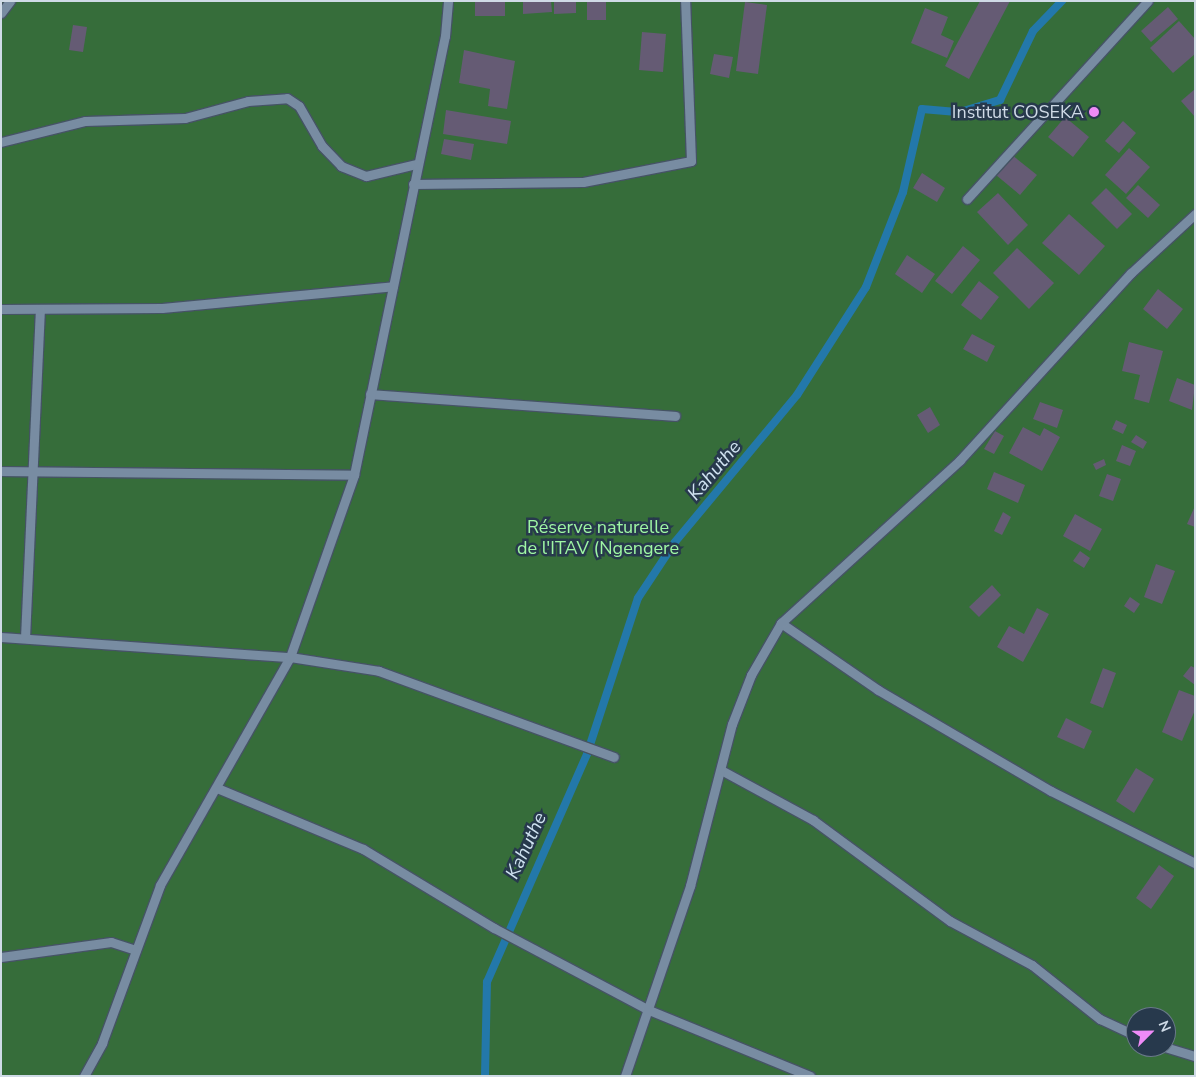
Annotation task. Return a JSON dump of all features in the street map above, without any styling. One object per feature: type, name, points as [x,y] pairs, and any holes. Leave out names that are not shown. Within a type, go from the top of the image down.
[{"type":"street","points":[[1,13],[10,1]]},
{"type":"street","points":[[84,1076],[102,1043],[160,885],[290,657],[354,475],[416,164],[445,36],[448,1]]},
{"type":"street","points":[[413,184],[583,182],[690,161],[685,1]]},
{"type":"street","points":[[967,199],[1148,1]]},
{"type":"street","points":[[1,142],[85,121],[185,118],[248,102],[287,98],[299,106],[322,146],[341,166],[366,176],[416,164]]},
{"type":"street","points":[[625,1076],[690,886],[721,770],[751,675],[782,623],[960,460],[1131,273],[1195,214]]},
{"type":"street","points":[[1,309],[162,308],[393,286]]},
{"type":"street","points":[[25,638],[36,472],[40,310]]},
{"type":"street","points":[[370,394],[675,416]]},
{"type":"street","points":[[1,471],[354,475]]},
{"type":"street","points":[[782,623],[878,690],[1016,771],[1195,863]]},
{"type":"street","points":[[1,637],[290,657],[379,672],[614,757]]},
{"type":"street","points":[[721,770],[813,820],[950,921],[1032,965],[1100,1019],[1126,1031]]},
{"type":"street","points":[[217,788],[363,849],[494,928],[649,1010],[810,1076]]},
{"type":"street","points":[[1,957],[110,942],[136,950]]},
{"type":"street","points":[[1176,1050],[1195,1056]]},
{"type":"green space","name":"Réserve naturelle de l'ITAV (Ngengere","points":[[1,1],[1195,1],[1195,1076],[1,1076]]},
{"type":"building","points":[[475,1],[505,1],[505,16],[475,16]]},
{"type":"building","points":[[523,1],[551,1],[552,12],[523,14]]},
{"type":"building","points":[[554,1],[576,1],[576,13],[554,14]]},
{"type":"building","points":[[587,1],[606,1],[606,20],[587,20]]},
{"type":"building","points":[[980,1],[1010,1],[969,79],[945,66]]},
{"type":"building","points":[[745,2],[767,5],[758,74],[736,71]]},
{"type":"building","points":[[1168,7],[1178,19],[1151,42],[1141,31]]},
{"type":"building","points":[[925,8],[948,17],[941,35],[954,41],[947,58],[911,43]]},
{"type":"building","points":[[1179,21],[1195,39],[1195,54],[1173,73],[1150,48]]},
{"type":"building","points":[[73,25],[87,27],[83,52],[69,50]]},
{"type":"building","points":[[642,32],[666,34],[663,72],[639,70]]},
{"type":"building","points":[[464,50],[515,61],[507,109],[488,106],[490,89],[459,83]]},
{"type":"building","points":[[714,54],[733,57],[729,78],[710,74]]},
{"type":"building","points":[[1195,89],[1195,117],[1181,101]]},
{"type":"building","points":[[446,110],[511,121],[507,144],[443,134]]},
{"type":"building","points":[[1065,117],[1089,137],[1073,157],[1048,137]]},
{"type":"building","points":[[1123,121],[1136,133],[1119,153],[1105,141]]},
{"type":"building","points":[[444,139],[474,144],[471,160],[441,154]]},
{"type":"building","points":[[1129,148],[1150,167],[1126,194],[1105,175]]},
{"type":"building","points":[[1012,155],[1037,175],[1020,195],[996,175]]},
{"type":"building","points":[[922,173],[945,188],[937,202],[913,188]]},
{"type":"building","points":[[1138,185],[1160,205],[1148,218],[1126,198]]},
{"type":"building","points":[[1106,188],[1132,214],[1117,229],[1091,203]]},
{"type":"building","points":[[998,193],[1028,225],[1008,245],[977,212]]},
{"type":"building","points":[[1069,214],[1105,246],[1079,275],[1042,243]]},
{"type":"building","points":[[963,246],[980,260],[952,294],[935,281]]},
{"type":"building","points":[[1017,248],[1054,283],[1029,309],[993,273]]},
{"type":"building","points":[[907,255],[935,274],[922,293],[895,274]]},
{"type":"building","points":[[979,281],[999,297],[981,320],[961,305]]},
{"type":"building","points":[[1158,289],[1183,309],[1167,329],[1143,309]]},
{"type":"building","points":[[972,334],[995,346],[987,362],[963,349]]},
{"type":"building","points":[[1129,342],[1163,351],[1149,403],[1134,399],[1140,375],[1122,371]]},
{"type":"building","points":[[1177,378],[1195,385],[1192,410],[1169,401]]},
{"type":"building","points":[[1040,402],[1063,410],[1057,428],[1033,419]]},
{"type":"building","points":[[930,407],[940,425],[928,433],[917,415]]},
{"type":"building","points":[[1116,420],[1127,425],[1123,434],[1112,429]]},
{"type":"building","points":[[1023,427],[1040,436],[1044,428],[1060,437],[1042,471],[1009,453]]},
{"type":"building","points":[[995,431],[1004,436],[994,454],[984,449]]},
{"type":"building","points":[[1136,435],[1147,442],[1143,449],[1131,442]]},
{"type":"building","points":[[1122,445],[1136,451],[1130,466],[1116,461]]},
{"type":"building","points":[[1104,459],[1106,465],[1096,470],[1093,464]]},
{"type":"building","points":[[994,472],[1025,485],[1018,503],[987,489]]},
{"type":"building","points":[[1107,474],[1121,479],[1113,501],[1099,496]]},
{"type":"building","points":[[1195,506],[1195,527],[1187,524]]},
{"type":"building","points":[[1003,512],[1011,517],[1002,535],[994,531]]},
{"type":"building","points":[[1075,514],[1102,529],[1090,551],[1063,536]]},
{"type":"building","points":[[1080,551],[1090,558],[1084,568],[1073,561]]},
{"type":"building","points":[[1156,564],[1175,571],[1162,604],[1144,597]]},
{"type":"building","points":[[992,585],[1001,595],[979,617],[969,607]]},
{"type":"building","points":[[1130,597],[1140,604],[1134,613],[1124,606]]},
{"type":"building","points":[[1037,608],[1049,614],[1023,662],[997,647],[1009,626],[1024,634]]},
{"type":"building","points":[[1191,666],[1195,668],[1195,685],[1183,676]]},
{"type":"building","points":[[1103,668],[1116,673],[1103,708],[1090,703]]},
{"type":"building","points":[[1179,690],[1195,696],[1195,710],[1182,741],[1162,732]]},
{"type":"building","points":[[1066,718],[1092,731],[1084,749],[1057,737]]},
{"type":"building","points":[[1136,768],[1154,779],[1134,813],[1116,801]]},
{"type":"building","points":[[1159,865],[1174,876],[1151,909],[1136,898]]},
{"type":"waterway","name":"Kahuthe","points":[[485,1076],[487,982],[587,754],[638,598],[675,542],[797,395],[866,287],[903,192],[922,109],[960,112],[1000,100],[1033,31],[1062,1]]},
{"type":"place","name":"Institut COSEKA","points":[[1094,112]]}]
